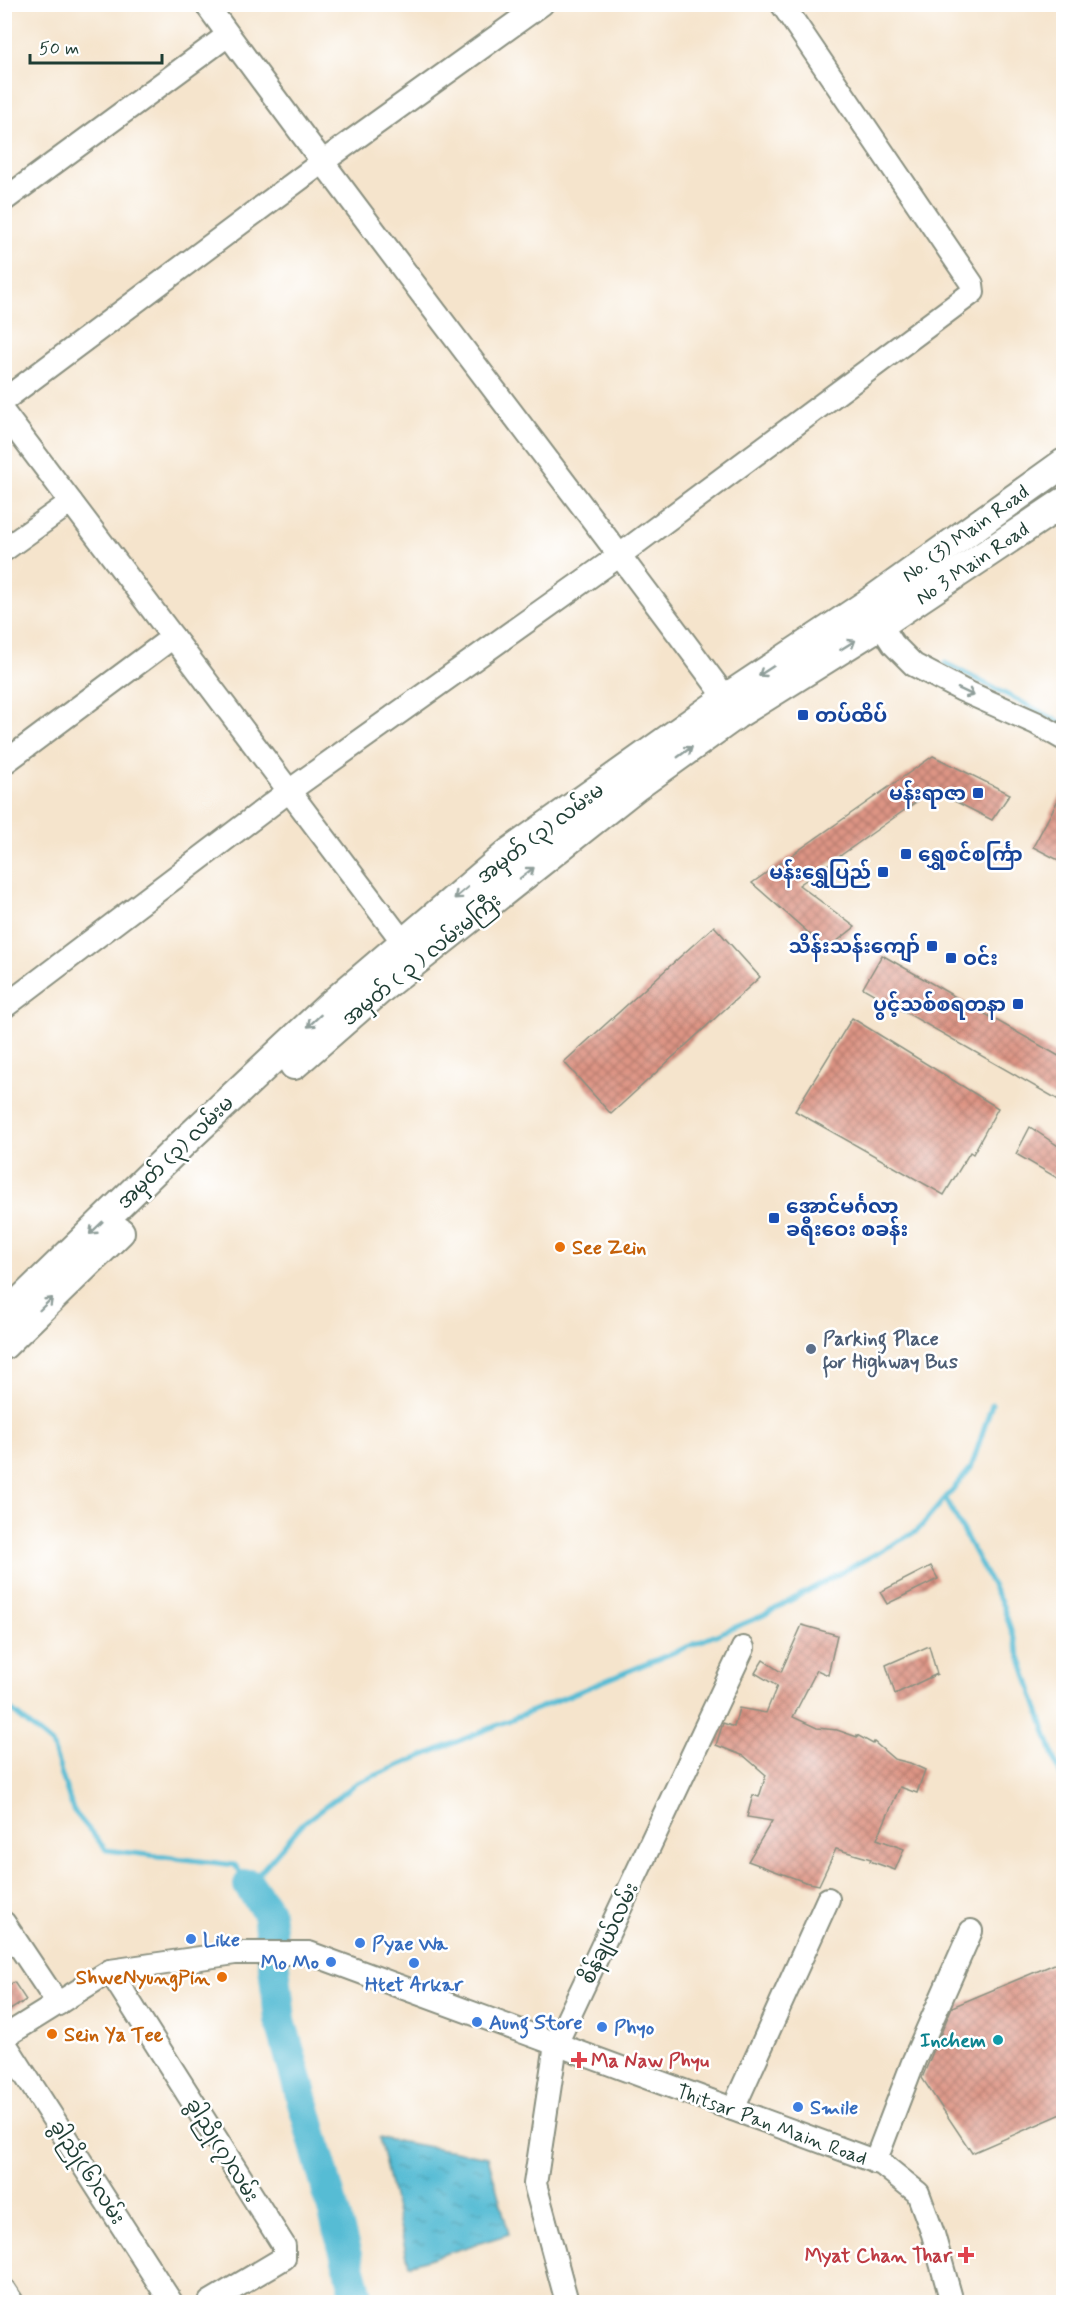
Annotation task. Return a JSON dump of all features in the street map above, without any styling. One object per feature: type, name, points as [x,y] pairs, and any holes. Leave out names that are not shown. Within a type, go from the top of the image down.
[{"type":"main road","name":"No. (3) Main Road","points":[[873,614],[1064,464]]},
{"type":"main road","name":"No 3 Main Road","points":[[873,614],[1064,502]]},
{"type":"main road","name":"အမှတ် (၃) လမ်းမ","points":[[4,1317],[182,1144],[328,1008],[511,851],[726,698],[873,614]]},
{"type":"main road","name":"အမှတ် ( ၃ ) လမ်းမကြီး","points":[[4,1345],[256,1100],[382,988],[637,786],[873,614]]},
{"type":"street","points":[[206,4],[321,163],[726,698]]},
{"type":"street","points":[[4,400],[321,163],[542,4]]},
{"type":"street","points":[[4,1007],[289,791],[620,555],[973,292],[972,284],[782,4]]},
{"type":"street","points":[[4,200],[228,35]]},
{"type":"street","points":[[4,413],[403,942]]},
{"type":"street","points":[[4,550],[72,502]]},
{"type":"street","points":[[873,614],[893,644],[914,666],[1036,723],[1064,740]]},
{"type":"street","points":[[4,763],[173,637]]},
{"type":"street","name":"စိန်ချယ်လမ်း","points":[[567,2302],[534,2184],[556,2044],[743,1648]]},
{"type":"street","points":[[733,2109],[828,1899]]},
{"type":"street","points":[[4,1923],[58,2004]]},
{"type":"street","points":[[875,2162],[914,2060],[971,1931]]},
{"type":"street","name":"Thitsar Pan Main Road","points":[[110,1971],[235,1953],[309,1953],[882,2164],[918,2193],[933,2234],[952,2302]]},
{"type":"street","points":[[4,2040],[110,1971]]},
{"type":"street","name":"ခွါညို(၇)လမ်း","points":[[110,1971],[284,2246],[284,2258],[210,2302]]},
{"type":"street","name":"ခွါညို(၆)လမ်း","points":[[4,2040],[171,2302]]},
{"type":"street","points":[[4,2290],[12,2302]]},
{"type":"water","points":[[379,2138],[488,2157],[509,2234],[409,2265]]},
{"type":"building","points":[[933,756],[1010,794],[992,820],[933,790],[799,885],[855,927],[827,949],[752,883]]},
{"type":"building","points":[[1064,789],[1064,863],[1033,847]]},
{"type":"building","points":[[714,926],[760,977],[611,1114],[564,1062]]},
{"type":"building","points":[[882,955],[1064,1059],[1064,1103],[863,988]]},
{"type":"building","points":[[852,1018],[998,1108],[973,1154],[970,1152],[944,1195],[795,1111]]},
{"type":"building","points":[[1030,1127],[1064,1150],[1064,1182],[1016,1154]]},
{"type":"building","points":[[931,1566],[938,1579],[887,1604],[880,1592]]},
{"type":"building","points":[[802,1625],[837,1635],[828,1675],[817,1670],[793,1717],[817,1728],[837,1730],[857,1737],[857,1735],[873,1744],[874,1742],[894,1759],[925,1770],[917,1793],[900,1787],[877,1839],[904,1849],[895,1870],[870,1861],[871,1859],[836,1849],[819,1885],[748,1861],[772,1821],[747,1817],[753,1795],[759,1797],[766,1775],[744,1756],[716,1745],[723,1723],[734,1727],[739,1708],[766,1713],[777,1686],[755,1673],[763,1660],[781,1672]]},
{"type":"building","points":[[929,1646],[937,1674],[895,1694],[886,1665]]},
{"type":"building","name":"Inchem","points":[[1057,1963],[1064,1978],[1064,2113],[972,2153],[922,2078],[952,2007]]},
{"type":"building","points":[[14,1982],[26,2000],[4,2014],[4,1988]]},
{"type":"waterway","points":[[945,663],[1064,724]]},
{"type":"waterway","points":[[4,1704],[52,1744],[73,1810],[106,1850],[235,1865],[249,1885],[303,1823],[357,1783],[762,1616],[917,1531],[971,1468],[992,1404]]},
{"type":"waterway","points":[[946,1499],[1003,1606],[1064,1786]]},
{"type":"waterway","points":[[249,1885],[268,1912],[280,2020],[359,2302]]},
{"type":"place","name":"တပ်ထိပ်","points":[[803,715]]},
{"type":"place","name":"မန်းရာဇာ","points":[[978,793]]},
{"type":"place","name":"ရွှေစင်စင်္ကြာ","points":[[906,854]]},
{"type":"place","name":"မန်းရွှေပြည်","points":[[883,872]]},
{"type":"place","name":"သိန်းသန်းကျော်","points":[[932,946]]},
{"type":"place","name":"ဝင်း","points":[[951,958]]},
{"type":"place","name":"ပွင့်သစ်စရတနာ","points":[[1018,1004]]},
{"type":"place","name":"အောင်မင်္ဂလာ ခရီးဝေး စခန်း","points":[[774,1218]]},
{"type":"place","name":"See Zein","points":[[560,1247]]},
{"type":"place","name":"Parking Place for Highway Bus","points":[[811,1349]]},
{"type":"place","name":"Like","points":[[191,1939]]},
{"type":"place","name":"Pyae Wa","points":[[360,1943]]},
{"type":"place","name":"Mo Mo","points":[[331,1962]]},
{"type":"place","name":"Htet Arkar","points":[[414,1963]]},
{"type":"place","name":"ShweNyungPin","points":[[222,1977]]},
{"type":"place","name":"Aung Store","points":[[477,2022]]},
{"type":"place","name":"Phyo","points":[[602,2027]]},
{"type":"place","name":"Sein Ya Tee","points":[[52,2034]]},
{"type":"place","name":"Inchem","points":[[998,2040]]},
{"type":"place","name":"Ma Naw Phyu","points":[[579,2060]]},
{"type":"place","name":"Smile","points":[[798,2107]]},
{"type":"place","name":"Myat Chan Thar","points":[[966,2255]]}]
